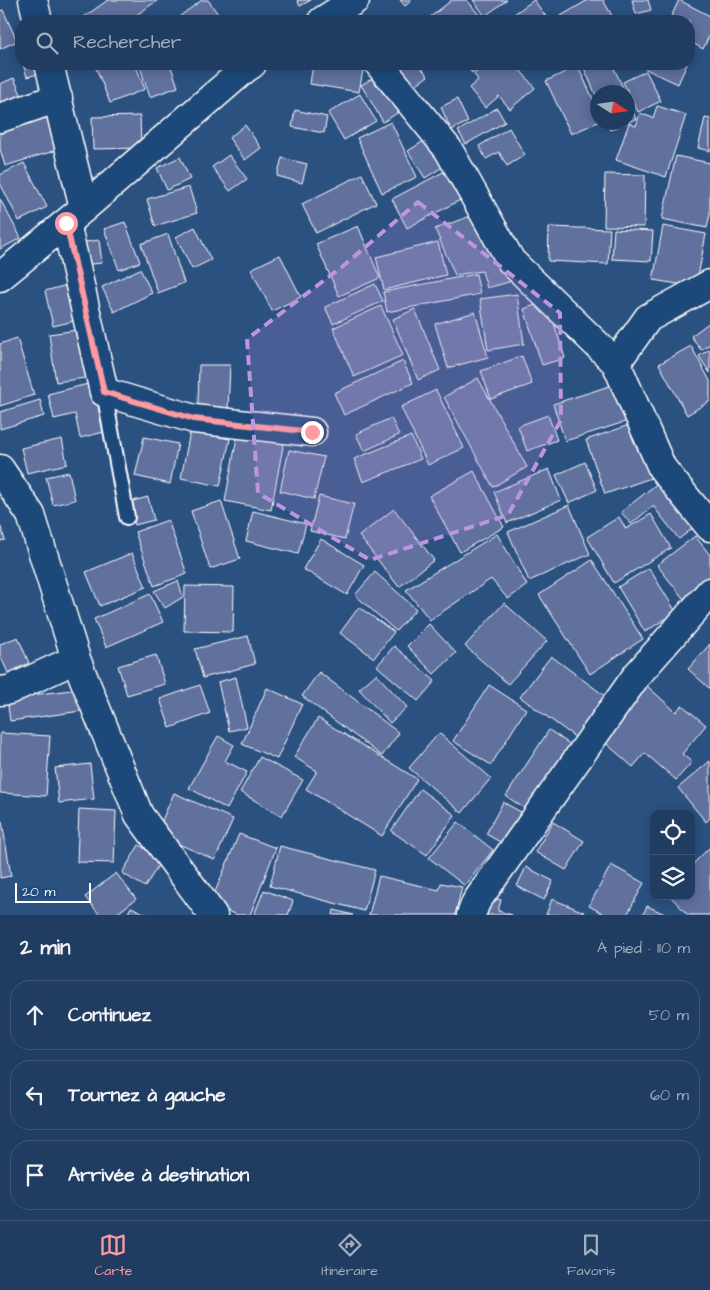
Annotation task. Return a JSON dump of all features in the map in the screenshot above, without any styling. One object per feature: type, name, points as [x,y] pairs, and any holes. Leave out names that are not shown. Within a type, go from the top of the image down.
[{"type":"street","points":[[33,0],[37,15]]},
{"type":"street","points":[[51,70],[58,98],[104,392],[194,419],[312,432]]},
{"type":"street","points":[[0,277],[75,216],[244,70]]},
{"type":"street","points":[[384,70],[448,149],[510,261],[616,363],[662,468],[710,528]]},
{"type":"street","points":[[0,118],[58,98]]},
{"type":"street","points":[[616,363],[648,318],[710,284]]},
{"type":"street","points":[[0,469],[31,515],[76,659],[139,815],[213,915]]},
{"type":"street","points":[[471,915],[476,902],[638,675],[710,592]]},
{"type":"street","points":[[0,691],[9,690],[76,659]]},
{"type":"lane","points":[[104,392],[127,517]]},
{"type":"highlighted area","points":[[418,202],[560,313],[561,420],[508,515],[370,560],[258,493],[247,339],[343,266]]},
{"type":"building","points":[[108,0],[158,0],[137,15],[87,15]]},
{"type":"building","points":[[202,0],[208,0],[219,15],[181,15]]},
{"type":"building","points":[[297,0],[311,0],[300,6]]},
{"type":"building","points":[[400,0],[412,0],[405,6]]},
{"type":"building","points":[[452,0],[467,0],[479,15],[433,15]]},
{"type":"building","points":[[473,0],[507,0],[486,15],[484,15]]},
{"type":"building","points":[[534,0],[545,15],[513,15]]},
{"type":"building","points":[[588,0],[603,0],[612,15],[562,15]]},
{"type":"building","points":[[632,0],[648,0],[651,10],[636,14]]},
{"type":"building","points":[[679,0],[710,16],[710,34],[703,49],[695,44],[695,15],[672,15]]},
{"type":"building","points":[[3,10],[15,37],[15,42],[0,49],[0,11]]},
{"type":"building","points":[[25,70],[41,70],[42,73],[27,77]]},
{"type":"building","points":[[97,70],[137,70],[145,89],[110,103]]},
{"type":"building","points":[[141,70],[172,70],[178,87],[150,97]]},
{"type":"building","points":[[312,70],[363,70],[359,92],[310,84]]},
{"type":"building","points":[[402,70],[423,70],[428,76],[414,86]]},
{"type":"building","points":[[479,70],[520,70],[535,88],[510,109],[499,96],[485,108],[469,88],[478,80],[474,74]]},
{"type":"building","points":[[569,70],[580,70],[590,92],[590,126],[571,134],[546,81]]},
{"type":"building","points":[[585,70],[615,70],[622,85],[591,85]]},
{"type":"building","points":[[648,70],[684,70],[678,84]]},
{"type":"building","points":[[646,71],[661,101],[638,112],[635,106],[635,85],[624,85],[623,82]]},
{"type":"building","points":[[380,74],[402,110],[383,122],[361,85]]},
{"type":"building","points":[[14,78],[23,99],[0,109],[0,84]]},
{"type":"building","points":[[360,94],[376,121],[344,140],[328,113]]},
{"type":"building","points":[[457,99],[468,122],[451,130],[441,107]]},
{"type":"building","points":[[657,106],[686,115],[666,177],[616,160],[627,130],[635,130],[640,113],[653,118]]},
{"type":"building","points":[[497,108],[505,122],[466,144],[458,131]]},
{"type":"building","points":[[295,110],[327,117],[324,133],[292,127]]},
{"type":"building","points":[[45,111],[57,150],[5,166],[0,149],[0,125]]},
{"type":"building","points":[[140,116],[141,148],[93,149],[92,117]]},
{"type":"building","points":[[705,118],[710,119],[710,151],[698,148]]},
{"type":"building","points":[[391,122],[417,177],[382,193],[357,138]]},
{"type":"building","points":[[245,125],[261,148],[245,160],[229,138]]},
{"type":"building","points":[[509,128],[525,155],[507,166],[499,152],[486,159],[479,146]]},
{"type":"building","points":[[432,136],[449,163],[425,178],[408,151]]},
{"type":"building","points":[[229,155],[247,179],[230,191],[212,167]]},
{"type":"building","points":[[676,156],[710,163],[710,214],[707,228],[662,219]]},
{"type":"building","points":[[180,157],[190,179],[167,190],[157,168]]},
{"type":"building","points":[[282,158],[307,164],[302,183],[277,176]]},
{"type":"building","points":[[24,163],[47,207],[19,221],[0,183],[0,175]]},
{"type":"building","points":[[451,168],[466,197],[407,228],[392,199]]},
{"type":"building","points":[[362,174],[376,203],[316,233],[302,204]]},
{"type":"building","points":[[605,174],[645,175],[644,227],[604,226]]},
{"type":"building","points":[[189,187],[197,213],[155,226],[147,199]]},
{"type":"building","points":[[0,199],[21,238],[0,249]]},
{"type":"building","points":[[479,213],[516,280],[487,288],[482,271],[455,275],[435,229]]},
{"type":"building","points":[[125,222],[140,262],[119,270],[104,229]]},
{"type":"building","points":[[358,226],[380,278],[339,296],[316,244]]},
{"type":"building","points":[[663,226],[706,234],[696,287],[653,280]]},
{"type":"building","points":[[195,227],[211,260],[192,269],[176,237]]},
{"type":"building","points":[[549,227],[610,229],[608,264],[548,261]]},
{"type":"building","points":[[614,229],[653,231],[651,261],[612,259]]},
{"type":"building","points":[[168,234],[184,283],[158,293],[141,244]]},
{"type":"building","points":[[99,240],[102,263],[82,265],[79,243]]},
{"type":"building","points":[[438,242],[446,275],[384,290],[376,257]]},
{"type":"building","points":[[280,255],[301,297],[272,311],[251,269]]},
{"type":"building","points":[[140,269],[152,293],[114,312],[102,287]]},
{"type":"building","points":[[476,274],[480,294],[387,312],[383,292]]},
{"type":"building","points":[[75,283],[83,319],[53,326],[45,291]]},
{"type":"building","points":[[375,284],[383,301],[333,324],[325,307]]},
{"type":"building","points":[[517,294],[524,344],[488,350],[480,299]]},
{"type":"building","points":[[547,301],[565,358],[542,365],[524,309]]},
{"type":"building","points":[[381,306],[403,355],[354,377],[333,328]]},
{"type":"building","points":[[415,309],[440,370],[418,380],[393,319]]},
{"type":"building","points":[[475,312],[488,357],[448,368],[435,324]]},
{"type":"building","points":[[710,322],[710,344],[701,350],[691,336]]},
{"type":"building","points":[[85,329],[92,377],[56,382],[49,334]]},
{"type":"building","points":[[17,338],[34,395],[0,406],[0,344]]},
{"type":"building","points":[[691,346],[710,381],[710,401],[687,415],[659,364]]},
{"type":"building","points":[[710,349],[710,373],[699,356]]},
{"type":"building","points":[[522,356],[532,384],[491,399],[481,371]]},
{"type":"building","points":[[403,361],[413,383],[344,415],[334,393]]},
{"type":"building","points":[[199,365],[230,365],[228,409],[198,408]]},
{"type":"building","points":[[478,378],[527,467],[493,487],[444,397]]},
{"type":"building","points":[[96,382],[108,431],[80,438],[75,414],[54,419],[48,394]]},
{"type":"building","points":[[619,383],[631,420],[565,441],[553,404]]},
{"type":"building","points":[[436,390],[464,448],[428,465],[401,407]]},
{"type":"building","points":[[40,400],[44,416],[0,429],[0,412]]},
{"type":"building","points":[[548,415],[557,440],[527,451],[518,426]]},
{"type":"building","points":[[391,418],[399,435],[364,451],[356,434]]},
{"type":"building","points":[[632,424],[651,478],[605,494],[586,440]]},
{"type":"building","points":[[239,427],[285,436],[271,510],[225,501]]},
{"type":"building","points":[[190,432],[230,439],[220,486],[181,478]]},
{"type":"building","points":[[411,436],[421,459],[363,482],[354,459]]},
{"type":"building","points":[[144,437],[178,444],[170,484],[135,476]]},
{"type":"building","points":[[62,439],[67,464],[27,473],[21,448]]},
{"type":"building","points":[[289,450],[324,457],[314,499],[280,491]]},
{"type":"building","points":[[585,462],[597,490],[569,503],[556,475]]},
{"type":"building","points":[[549,469],[561,500],[507,523],[494,492]]},
{"type":"building","points":[[474,471],[504,527],[460,552],[429,496]]},
{"type":"building","points":[[69,472],[75,500],[53,505],[46,477]]},
{"type":"building","points":[[663,479],[697,525],[679,539],[653,506],[631,524],[621,512]]},
{"type":"building","points":[[319,496],[354,504],[345,539],[310,531]]},
{"type":"building","points":[[148,497],[154,520],[135,525],[129,502]]},
{"type":"building","points":[[221,501],[240,559],[210,569],[191,511]]},
{"type":"building","points":[[569,505],[590,554],[529,581],[508,532]]},
{"type":"building","points":[[394,509],[434,560],[399,587],[359,536]]},
{"type":"building","points":[[253,511],[306,524],[298,554],[246,541]]},
{"type":"building","points":[[651,514],[671,548],[614,583],[587,537],[619,517],[626,529]]},
{"type":"building","points":[[168,520],[187,574],[154,586],[135,532]]},
{"type":"building","points":[[0,525],[5,540],[0,541]]},
{"type":"building","points":[[497,534],[527,585],[508,599],[491,579],[430,620],[406,590]]},
{"type":"building","points":[[695,536],[710,555],[710,585],[687,603],[657,565]]},
{"type":"building","points":[[321,539],[364,565],[347,595],[303,569]]},
{"type":"building","points":[[132,553],[146,587],[100,606],[86,572]]},
{"type":"building","points":[[592,560],[643,639],[590,674],[539,595]]},
{"type":"building","points":[[649,568],[676,612],[645,632],[618,587]]},
{"type":"building","points":[[375,572],[416,609],[396,631],[355,595]]},
{"type":"building","points":[[178,581],[183,597],[165,608],[154,591]]},
{"type":"building","points":[[185,586],[234,587],[233,632],[184,631]]},
{"type":"building","points":[[150,594],[163,622],[106,647],[94,619]]},
{"type":"building","points":[[504,603],[547,641],[508,684],[465,646]]},
{"type":"building","points":[[359,607],[394,632],[374,658],[340,633]]},
{"type":"building","points":[[429,624],[456,653],[434,674],[407,646]]},
{"type":"building","points":[[248,636],[255,664],[203,678],[195,649]]},
{"type":"building","points":[[18,637],[29,663],[8,673],[0,655],[0,644]]},
{"type":"building","points":[[710,644],[710,689],[688,669]]},
{"type":"building","points":[[394,646],[435,681],[418,701],[377,666]]},
{"type":"building","points":[[156,655],[165,684],[127,695],[118,666]]},
{"type":"building","points":[[551,656],[609,699],[579,740],[520,697]]},
{"type":"building","points":[[319,672],[399,733],[382,756],[302,696]]},
{"type":"building","points":[[376,674],[407,707],[390,723],[359,689]]},
{"type":"building","points":[[236,677],[247,727],[229,731],[218,682]]},
{"type":"building","points":[[200,685],[210,713],[170,728],[160,699]]},
{"type":"building","points":[[489,685],[526,709],[491,765],[453,741]]},
{"type":"building","points":[[646,685],[676,712],[682,705],[706,725],[682,754],[692,762],[676,780],[645,753],[633,767],[600,738]]},
{"type":"building","points":[[267,688],[302,704],[277,759],[242,744]]},
{"type":"building","points":[[79,689],[81,711],[10,721],[7,698]]},
{"type":"building","points":[[318,718],[417,779],[382,836],[306,789],[317,771],[294,757]]},
{"type":"building","points":[[549,730],[574,747],[531,813],[506,796]]},
{"type":"building","points":[[0,733],[50,736],[46,796],[0,793]]},
{"type":"building","points":[[439,733],[491,778],[462,813],[409,768]]},
{"type":"building","points":[[218,736],[234,745],[225,761],[247,772],[227,809],[189,788]]},
{"type":"building","points":[[260,757],[303,780],[282,816],[240,792]]},
{"type":"building","points":[[710,761],[710,818],[706,822],[678,788]]},
{"type":"building","points":[[90,764],[94,799],[59,803],[55,768]]},
{"type":"building","points":[[420,789],[455,815],[427,855],[391,831]]},
{"type":"building","points":[[174,793],[233,819],[215,860],[156,834]]},
{"type":"building","points":[[503,802],[526,815],[509,847],[486,834]]},
{"type":"building","points":[[79,809],[116,811],[114,863],[77,862]]},
{"type":"building","points":[[0,821],[2,821],[11,876],[0,878]]},
{"type":"building","points":[[458,822],[493,850],[465,886],[429,858]]},
{"type":"building","points":[[553,822],[584,841],[566,870],[535,852]]},
{"type":"building","points":[[239,834],[276,848],[250,915],[237,915],[210,904]]},
{"type":"building","points":[[139,845],[162,859],[145,887],[122,873]]},
{"type":"building","points":[[280,846],[375,870],[364,911],[270,886]]},
{"type":"building","points":[[710,847],[710,915],[688,915],[674,900],[695,900],[695,862]]},
{"type":"building","points":[[611,865],[644,883],[627,915],[606,915],[589,906]]},
{"type":"building","points":[[526,867],[553,881],[544,900],[517,886]]},
{"type":"building","points":[[116,873],[136,899],[115,915],[100,915],[85,897]]},
{"type":"building","points":[[379,876],[439,890],[441,883],[462,887],[455,915],[369,915]]},
{"type":"building","points":[[264,890],[293,901],[288,915],[254,915]]},
{"type":"building","points":[[484,895],[501,900],[498,911],[512,915],[478,915]]},
{"type":"building","points":[[552,899],[584,912],[582,915],[546,915]]},
{"type":"building","points":[[647,906],[667,915],[643,915]]},
{"type":"building","points":[[131,907],[148,915],[127,915]]},
{"type":"building","points":[[334,910],[353,915],[333,915]]},
{"type":"route","points":[[66,223],[104,392],[194,419],[312,432]]}]
